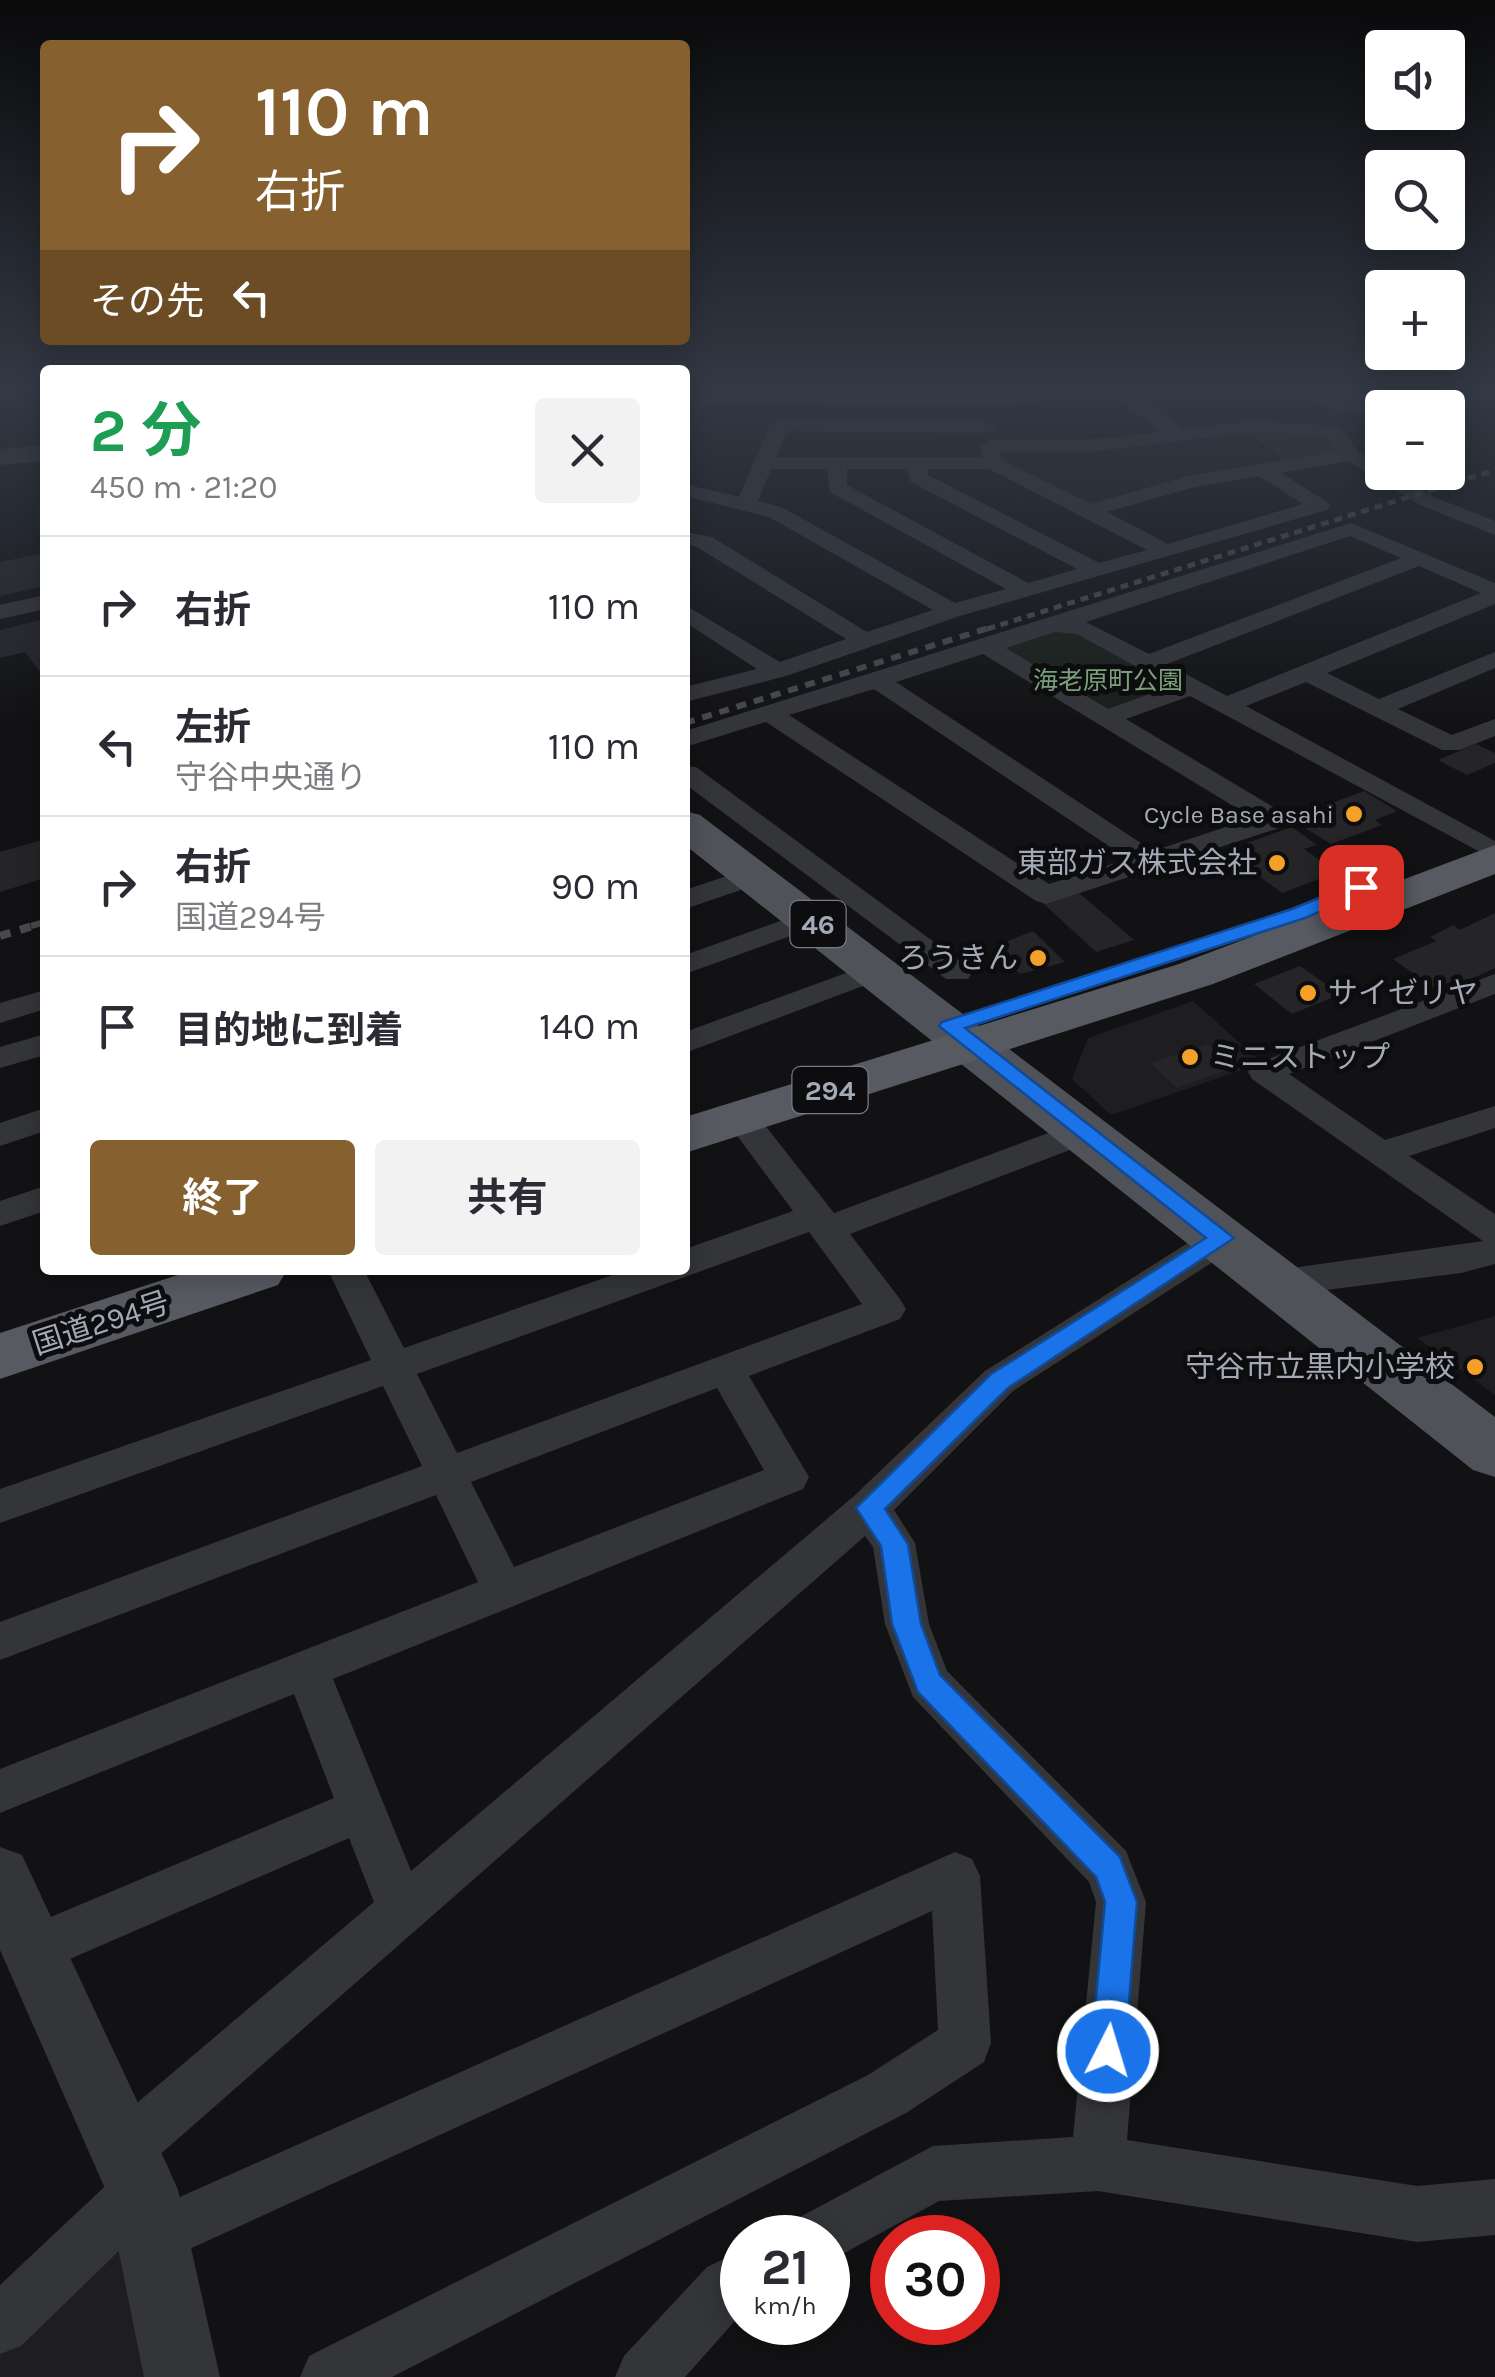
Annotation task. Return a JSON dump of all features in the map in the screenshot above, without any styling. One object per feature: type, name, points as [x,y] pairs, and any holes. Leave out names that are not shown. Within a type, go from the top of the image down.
[{"type":"highway","name":"294","points":[[690,1105],[1245,960],[1415,894],[1489,845]]},
{"type":"highway","name":"294","points":[[690,1134],[962,1036]]},
{"type":"highway","name":"国道294号","points":[[0,1324],[148,1275]]},
{"type":"highway","name":"国道294号","points":[[0,1356],[243,1275]]},
{"type":"main road","name":"46","points":[[690,830],[811,919],[1495,1452]]},
{"type":"street","points":[[747,503],[776,512],[952,611]]},
{"type":"street","points":[[865,503],[1027,591]]},
{"type":"street","points":[[966,503],[1098,572]]},
{"type":"street","points":[[1078,503],[1166,550]]},
{"type":"street","points":[[1090,511],[1117,503]]},
{"type":"street","points":[[690,694],[777,670],[952,611],[1320,506],[1315,503]]},
{"type":"street","points":[[1429,503],[1495,530]]},
{"type":"street","points":[[690,737],[1351,529],[1495,594]]},
{"type":"street","points":[[690,539],[704,542],[865,641]]},
{"type":"street","points":[[1148,663],[1419,559]]},
{"type":"street","points":[[1227,704],[1495,594]]},
{"type":"street","points":[[0,612],[40,603]]},
{"type":"street","points":[[690,615],[777,670]]},
{"type":"street","points":[[1054,625],[1083,628],[1489,845]]},
{"type":"street","points":[[769,713],[1046,895],[1275,820],[986,646]]},
{"type":"street","points":[[1378,708],[1495,659]]},
{"type":"street","points":[[1304,670],[1451,745],[1495,727]]},
{"type":"street","points":[[876,680],[1150,861]]},
{"type":"street","points":[[1105,718],[1194,687]]},
{"type":"street","points":[[690,776],[957,973]]},
{"type":"street","points":[[690,898],[754,876]]},
{"type":"street","points":[[690,963],[811,919]]},
{"type":"street","points":[[690,1041],[876,971]]},
{"type":"street","points":[[1495,983],[1264,1072],[1495,1232]]},
{"type":"street","points":[[0,1014],[40,1001]]},
{"type":"street","points":[[0,1058],[40,1046]]},
{"type":"street","points":[[1380,1153],[1495,1116]]},
{"type":"street","points":[[0,1642],[887,1309],[742,1118]]},
{"type":"street","points":[[0,1135],[40,1121]]},
{"type":"street","points":[[690,1262],[824,1222],[1084,1132]]},
{"type":"street","points":[[0,1214],[40,1200]]},
{"type":"street","points":[[0,2325],[139,2193],[402,1910],[870,1508],[1000,1381],[1223,1238]]},
{"type":"street","points":[[1278,1283],[1462,1260],[1495,1251]]},
{"type":"street","points":[[348,1275],[504,1590]]},
{"type":"street","points":[[0,1506],[653,1275]]},
{"type":"street","points":[[0,1792],[789,1477],[726,1370]]},
{"type":"street","points":[[870,1508],[894,1544],[907,1624],[929,1683],[1108,1868],[1121,1902],[1098,2163]]},
{"type":"street","points":[[307,1669],[402,1910]]},
{"type":"street","points":[[33,1950],[362,1809]]},
{"type":"street","points":[[139,2193],[955,1876],[964,2043],[888,2094],[330,2377]]},
{"type":"street","points":[[0,1877],[139,2193],[182,2377]]},
{"type":"street","points":[[850,2220],[933,2174],[1098,2163],[1417,2214],[1495,2207]]},
{"type":"street","points":[[645,2377],[720,2295]]},
{"type":"shaded area","points":[[1193,1001],[1262,1063],[1111,1115],[1072,1079],[1088,1038]]},
{"type":"shaded area","name":"守谷市立黒内小学校","points":[[1495,1316],[1495,1395],[1417,1338]]},
{"type":"shaded area","points":[[99,2252],[128,2253],[158,2377],[0,2377],[0,2346]]},
{"type":"green space","name":"海老原町公園","points":[[1054,625],[1083,628],[1193,687],[1105,718],[986,646]]},
{"type":"building","points":[[40,554],[40,587],[0,596],[0,562]]},
{"type":"building","points":[[40,620],[40,672],[25,652],[0,658],[0,630]]},
{"type":"building","points":[[1476,744],[1495,753],[1495,763],[1467,775],[1438,760]]},
{"type":"building","points":[[1364,791],[1397,811],[1375,820],[1382,825],[1331,844],[1290,819]]},
{"type":"building","points":[[1292,827],[1317,845],[1304,849],[1337,872],[1282,893],[1235,859],[1256,852],[1244,844]]},
{"type":"building","points":[[40,840],[40,880],[0,892],[0,852]]},
{"type":"building","points":[[1079,893],[1134,940],[1096,952],[1043,903]]},
{"type":"building","points":[[1495,913],[1495,968],[1441,993],[1393,959],[1436,941],[1430,937],[1453,925],[1460,930]]},
{"type":"building","points":[[1033,931],[1065,962],[1020,974],[993,947]]},
{"type":"building","points":[[1300,966],[1326,984],[1338,979],[1351,990],[1292,1014],[1254,984]]},
{"type":"building","points":[[1207,1044],[1233,1068],[1177,1088],[1151,1063]]},
{"type":"railway","points":[[987,629],[1390,503]]},
{"type":"railway","points":[[690,721],[995,626]]},
{"type":"railway","points":[[31,926],[40,923]]},
{"type":"railway","points":[[0,936],[39,924]]},
{"type":"place","name":"Cycle Base asahi","points":[[1354,814]]},
{"type":"place","name":"東部ガス株式会社","points":[[1277,863]]},
{"type":"place","name":"ろうきん","points":[[1038,958]]},
{"type":"place","name":"サイゼリヤ","points":[[1308,993]]},
{"type":"place","name":"ミニストップ","points":[[1190,1057]]},
{"type":"place","name":"守谷市立黒内小学校","points":[[1475,1367]]},
{"type":"route","points":[[1108,2051],[1121,1902],[1108,1868],[929,1683],[907,1624],[894,1544],[870,1508],[1000,1381],[1223,1238],[950,1026],[1298,914],[1361,887]]}]
